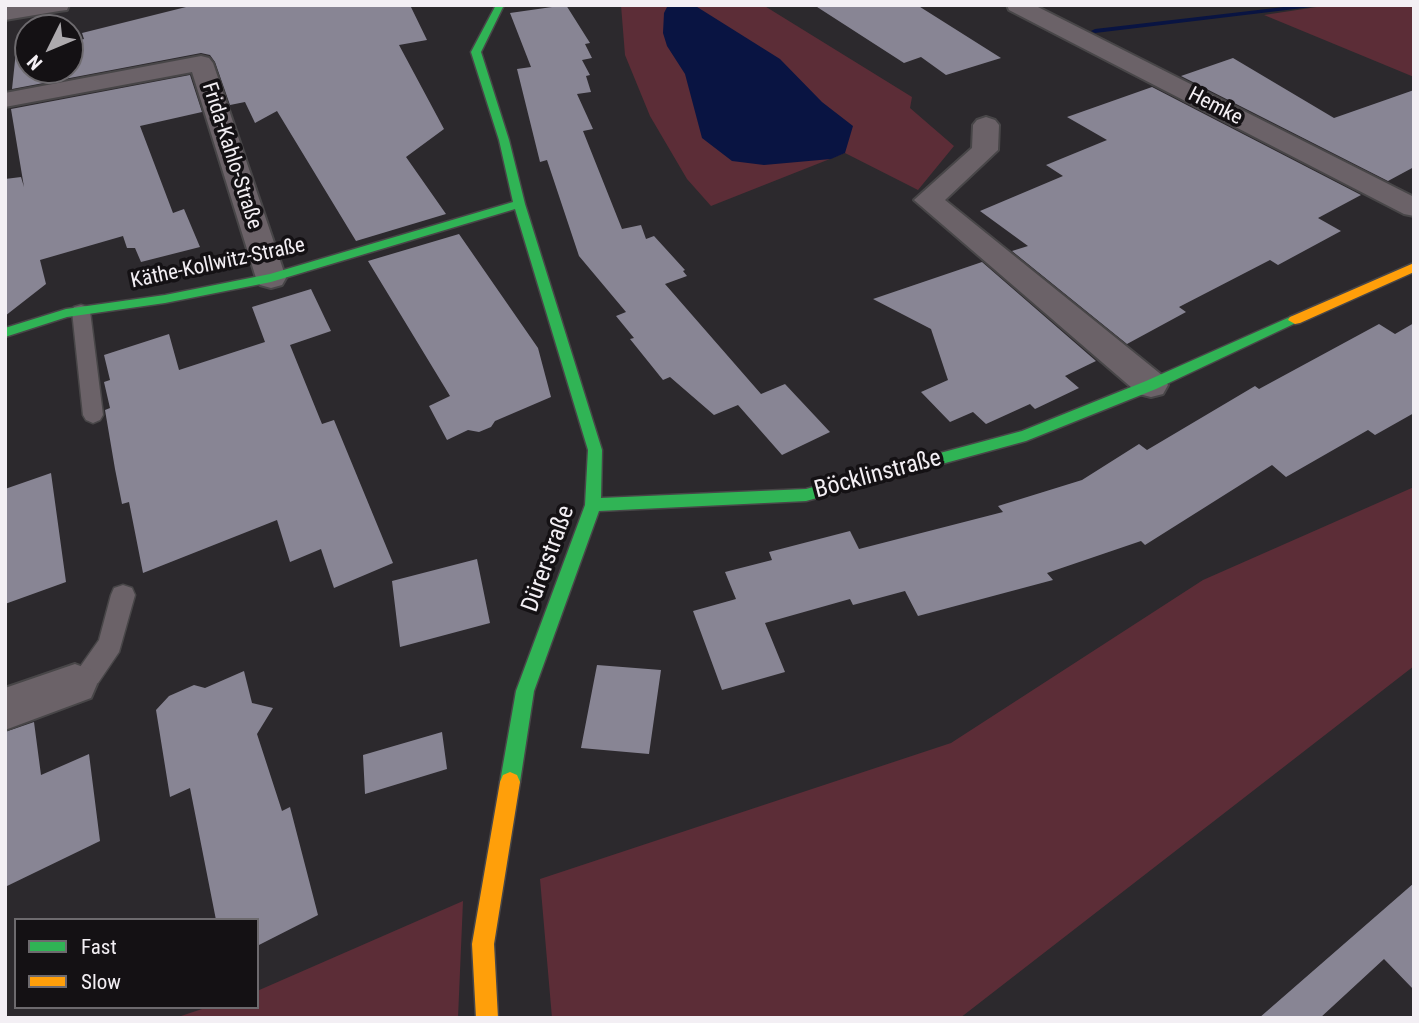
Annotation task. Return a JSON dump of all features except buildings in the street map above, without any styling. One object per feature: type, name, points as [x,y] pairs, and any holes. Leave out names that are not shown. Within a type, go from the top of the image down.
[{"type":"street","points":[[5,14],[59,5]]},
{"type":"street","name":"Dürerstraße","points":[[487,1018],[483,944],[525,691],[593,505],[595,450],[519,204],[504,140],[476,52],[500,5]]},
{"type":"street","name":"Hemke","points":[[1017,5],[1414,208]]},
{"type":"street","name":"Frida-Kahlo-Straße","points":[[5,100],[201,64],[271,278]]},
{"type":"street","points":[[986,125],[985,150],[928,200],[1151,385]]},
{"type":"street","name":"Käthe-Kollwitz-Straße","points":[[5,333],[66,313],[164,299],[271,278],[519,204]]},
{"type":"street","name":"Böcklinstraße","points":[[593,505],[806,495],[1026,436],[1151,385],[1414,267]]},
{"type":"street","points":[[5,709],[75,684]]},
{"type":"lane","points":[[81,311],[93,415]]},
{"type":"lane","points":[[75,684],[89,675],[110,644],[123,595]]},
{"type":"shaded area","points":[[621,5],[763,5],[912,97],[910,108],[954,146],[918,190],[845,153],[711,206],[687,179],[650,116],[625,55]]},
{"type":"shaded area","points":[[668,5],[694,5],[780,59],[822,102],[853,126],[845,153],[831,159],[764,165],[732,161],[702,138],[685,74],[667,46],[663,33],[664,13]]},
{"type":"shaded area","points":[[1330,5],[1414,5],[1414,77],[1264,15]]},
{"type":"shaded area","points":[[1414,487],[1414,666],[960,1018],[552,1018],[540,879],[951,743],[1203,580]]},
{"type":"shaded area","points":[[463,901],[458,1018],[175,1018],[202,1009],[259,1009],[259,990]]},
{"type":"waterway","points":[[1095,31],[1324,5]]},
{"type":"traffic: fast","points":[[500,5],[476,52],[504,140],[519,204],[595,450],[593,505],[525,691],[510,782]]},
{"type":"traffic: fast","points":[[5,333],[66,313],[165,299],[271,278],[519,204]]},
{"type":"traffic: fast","points":[[593,505],[806,495],[1026,436],[1151,385],[1295,320]]},
{"type":"traffic: slow","points":[[1295,320],[1414,267]]},
{"type":"traffic: slow","points":[[487,1018],[483,944],[510,782]]}]
